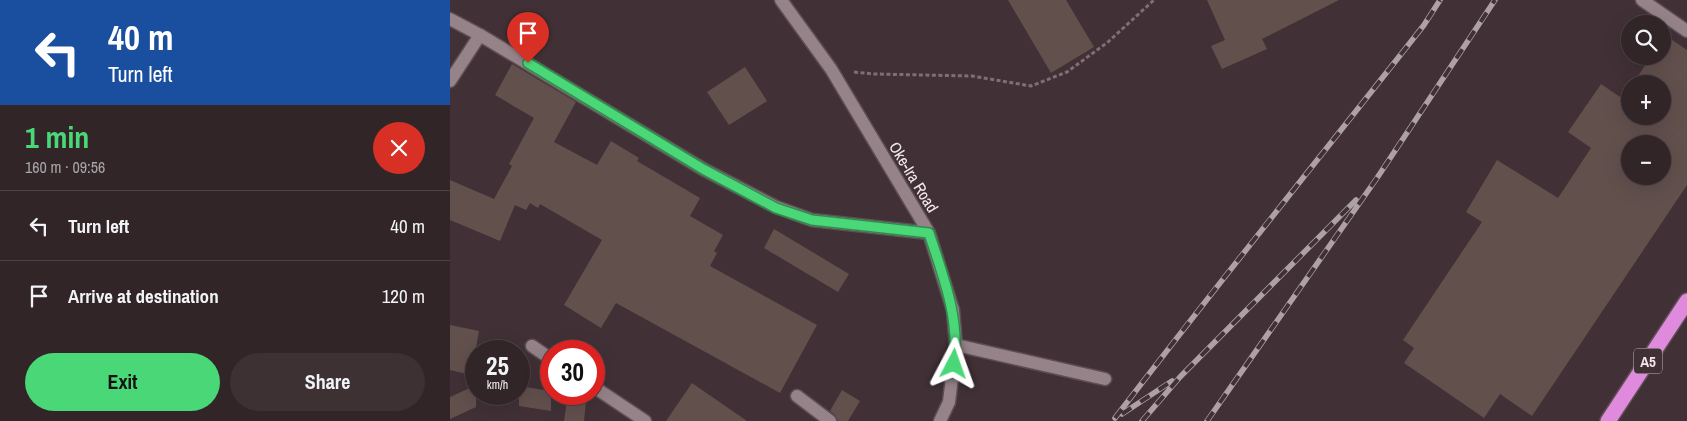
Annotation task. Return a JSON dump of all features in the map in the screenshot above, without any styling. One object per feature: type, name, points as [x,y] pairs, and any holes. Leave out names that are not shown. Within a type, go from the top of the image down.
[{"type":"highway","name":"A5","points":[[1608,421],[1687,301]]},
{"type":"street","name":"Oke-Ira Road","points":[[780,0],[831,69],[929,233],[953,310],[956,345],[949,402],[940,421]]},
{"type":"street","points":[[1642,0],[1687,31]]},
{"type":"street","points":[[450,19],[480,34],[703,169],[776,208],[812,220],[929,233]]},
{"type":"street","points":[[450,82],[480,34]]},
{"type":"street","points":[[956,345],[1105,379]]},
{"type":"street","points":[[532,346],[540,351]]},
{"type":"street","points":[[605,394],[644,421]]},
{"type":"street","points":[[797,396],[830,421]]},
{"type":"path","points":[[831,69],[874,74],[972,76],[1031,86],[1067,72],[1108,42],[1154,0]]},
{"type":"building","points":[[1008,0],[1066,0],[1094,47],[1051,73]]},
{"type":"building","points":[[1207,0],[1339,0],[1262,39],[1267,49],[1222,69],[1211,46],[1225,40]]},
{"type":"building","points":[[1671,39],[1687,50],[1687,185],[1532,416],[1500,394],[1484,418],[1404,363],[1414,348],[1403,340],[1482,222],[1466,212],[1497,160],[1558,198],[1591,148],[1568,132],[1601,84],[1621,98],[1621,125],[1671,125],[1671,75],[1639,75],[1645,65],[1671,65]]},
{"type":"building","points":[[512,64],[576,102],[554,142],[597,165],[611,141],[639,158],[637,161],[700,198],[690,216],[723,235],[714,251],[717,253],[710,266],[817,325],[780,393],[616,303],[601,328],[564,305],[602,240],[540,204],[538,208],[530,203],[526,210],[515,205],[500,241],[450,220],[450,180],[494,199],[512,166],[509,164],[534,118],[495,95]]},
{"type":"building","points":[[745,67],[767,101],[729,125],[707,92]]},
{"type":"building","points":[[774,229],[849,274],[838,292],[764,248]]},
{"type":"building","points":[[450,325],[479,331],[477,340],[465,340],[465,374],[450,370]]},
{"type":"building","points":[[692,383],[747,421],[666,421]]},
{"type":"building","points":[[530,388],[540,389],[540,405],[551,405],[551,411],[519,406],[530,405]]},
{"type":"building","points":[[465,390],[465,405],[476,405],[476,407],[450,419],[450,397]]},
{"type":"building","points":[[842,390],[860,401],[848,421],[838,421],[830,411]]},
{"type":"building","points":[[566,405],[586,405],[584,421],[564,421]]},
{"type":"railway","points":[[1115,418],[1424,25],[1440,0]]},
{"type":"railway","points":[[1207,421],[1377,178],[1495,0]]},
{"type":"railway","points":[[1142,421],[1180,377],[1356,200]]},
{"type":"railway","points":[[1122,414],[1172,381]]},
{"type":"route","points":[[528,63],[703,169],[776,208],[812,220],[929,233],[953,310],[956,345],[954,364]]}]
